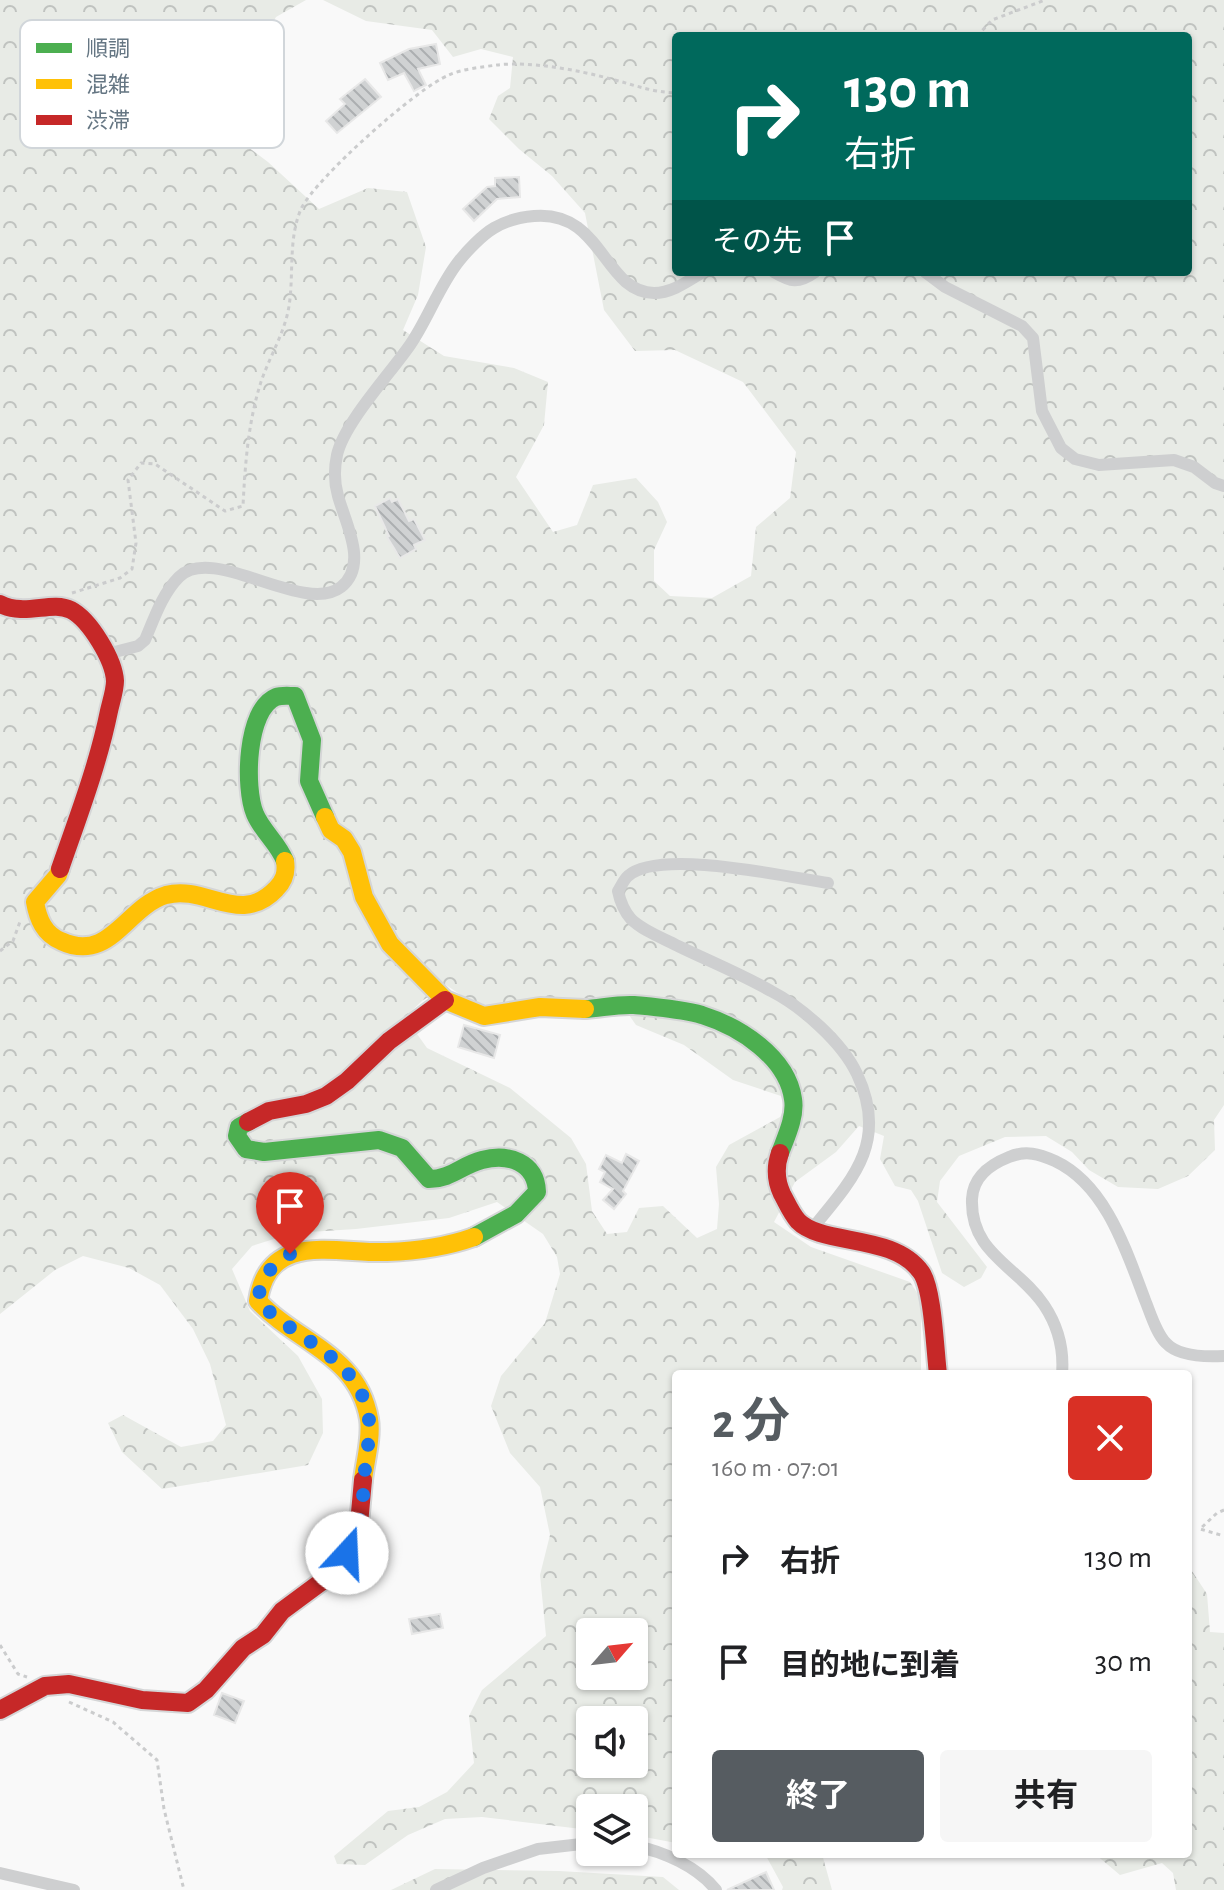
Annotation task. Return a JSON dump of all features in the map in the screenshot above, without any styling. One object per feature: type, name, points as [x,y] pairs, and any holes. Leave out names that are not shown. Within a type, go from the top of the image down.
[{"type":"street","points":[[107,654],[138,646],[145,640],[166,591],[181,574],[195,569],[230,570],[294,592],[321,594],[340,587],[350,573],[354,540],[335,485],[334,473],[341,440],[412,343],[459,261],[494,228],[520,217],[545,215],[567,220],[584,231],[631,288],[652,293],[670,291],[696,276]]},
{"type":"street","points":[[780,276],[790,282],[809,276]]},
{"type":"street","points":[[930,276],[945,287],[1022,326],[1033,338],[1042,411],[1061,448],[1075,459],[1099,465],[1174,460],[1194,467],[1224,486]]},
{"type":"street","points":[[0,604],[14,611],[45,607],[70,609],[90,626],[107,654],[115,681],[102,744],[58,875],[35,902],[39,922],[52,936],[77,948],[102,942],[149,901],[171,893],[241,906],[260,904],[281,884],[287,867],[283,855],[253,811],[248,757],[263,706],[276,697],[295,696],[312,740],[309,781],[331,830],[344,839],[352,852],[364,897],[390,944],[445,1000],[484,1016],[540,1007],[585,1009],[631,1005],[701,1015],[739,1031],[769,1054],[788,1079],[794,1102],[789,1128],[776,1163],[778,1186],[799,1222],[811,1230],[878,1245],[910,1261],[922,1273],[928,1292],[938,1370]]},
{"type":"street","points":[[811,1230],[846,1187],[867,1148],[871,1126],[867,1095],[850,1058],[823,1030],[774,992],[656,935],[631,919],[620,902],[618,891],[628,876],[648,866],[693,863],[828,883]]},
{"type":"street","points":[[0,1710],[45,1686],[69,1684],[142,1700],[188,1703],[206,1690],[243,1648],[263,1635],[282,1611],[336,1571],[358,1535],[369,1420],[356,1383],[333,1356],[275,1319],[258,1301],[269,1268],[290,1254],[309,1249],[377,1253],[432,1247],[480,1235],[515,1214],[537,1192],[536,1175],[525,1163],[502,1158],[480,1160],[445,1180],[429,1179],[402,1148],[379,1140],[264,1152],[246,1149],[237,1136],[239,1127],[256,1117],[326,1096],[347,1081],[389,1041],[445,1000]]},
{"type":"street","points":[[1062,1370],[1063,1354],[1055,1325],[1043,1303],[979,1238],[971,1217],[972,1188],[986,1168],[1012,1155],[1034,1152],[1064,1166],[1088,1183],[1126,1250],[1166,1343],[1183,1352],[1224,1356]]},
{"type":"street","points":[[436,1890],[483,1868],[538,1849],[576,1845]]},
{"type":"street","points":[[648,1850],[672,1858]]},
{"type":"street","points":[[673,1858],[711,1883],[716,1890]]},
{"type":"street","points":[[0,1873],[74,1890]]},
{"type":"path","points":[[981,32],[992,20],[1045,0]]},
{"type":"path","points":[[70,593],[120,578],[132,569],[136,543],[128,480],[141,463],[155,464],[225,511],[243,506],[250,428],[259,386],[289,308],[295,233],[301,208],[321,181],[383,122],[449,75],[499,65],[551,67],[611,79],[649,91],[672,93]]},
{"type":"path","points":[[0,951],[13,941],[22,916],[35,902]]},
{"type":"path","points":[[1224,1510],[1200,1529],[1224,1536]]},
{"type":"path","points":[[0,1645],[18,1674],[41,1681],[51,1695],[113,1722],[157,1760],[164,1809],[184,1890]]},
{"type":"green space","points":[[0,0],[306,0],[274,20],[20,20],[20,148],[249,148],[319,209],[368,188],[407,192],[426,247],[418,295],[403,330],[444,356],[514,368],[548,382],[544,425],[516,477],[553,532],[577,525],[593,485],[636,478],[658,502],[667,522],[654,550],[654,581],[670,596],[712,598],[751,576],[756,527],[790,498],[796,452],[743,382],[675,350],[635,351],[604,310],[585,213],[552,176],[489,119],[498,96],[510,88],[513,57],[481,49],[453,57],[432,30],[366,21],[323,0],[1224,0],[1224,1105],[1214,1120],[1215,1150],[1188,1176],[1158,1189],[1118,1187],[1089,1170],[1072,1152],[1046,1136],[1005,1137],[959,1156],[940,1181],[937,1202],[987,1267],[981,1278],[964,1287],[942,1273],[918,1201],[911,1190],[895,1186],[880,1159],[884,1136],[859,1126],[836,1152],[795,1182],[774,1222],[811,1247],[910,1282],[921,1299],[921,1370],[672,1370],[672,1842],[648,1838],[648,1794],[576,1794],[576,1828],[482,1817],[445,1819],[408,1835],[365,1865],[337,1864],[334,1856],[388,1811],[419,1807],[447,1792],[474,1763],[469,1716],[482,1690],[546,1636],[540,1575],[550,1535],[540,1487],[510,1453],[491,1406],[501,1376],[545,1323],[560,1274],[557,1257],[543,1234],[497,1202],[449,1218],[293,1233],[252,1246],[232,1269],[250,1311],[298,1356],[322,1399],[323,1433],[308,1465],[162,1489],[122,1452],[108,1423],[123,1415],[181,1447],[213,1441],[226,1425],[210,1364],[193,1329],[160,1285],[129,1268],[83,1256],[55,1270],[0,1314]],"holes":[[[446,985],[464,997],[489,1006],[617,998],[636,1025],[684,1045],[733,1080],[781,1096],[787,1105],[780,1117],[729,1145],[716,1167],[719,1204],[717,1229],[697,1238],[663,1206],[639,1208],[627,1232],[607,1234],[592,1211],[586,1164],[571,1138],[510,1088],[427,1048],[405,1017]]]},
{"type":"green space","points":[[1192,1571],[1207,1594],[1210,1632],[1224,1633],[1224,1890],[1176,1890],[1173,1873],[1162,1863],[1120,1875],[1100,1858],[1192,1858]]},
{"type":"green space","points":[[767,1858],[823,1858],[832,1890],[782,1890]]},
{"type":"green space","points":[[435,1869],[663,1877],[679,1890],[391,1890]]},
{"type":"building","points":[[436,44],[440,64],[418,69],[426,85],[414,91],[404,73],[388,80],[380,63],[409,49]]},
{"type":"building","points":[[365,79],[381,97],[337,133],[326,121],[345,104],[340,99]]},
{"type":"building","points":[[519,177],[520,197],[497,199],[474,221],[463,209],[487,187],[495,186],[495,178]]},
{"type":"building","points":[[390,498],[392,502],[398,499],[409,521],[414,519],[425,540],[400,558],[387,537],[375,506]]},
{"type":"building","points":[[464,1025],[500,1035],[494,1058],[458,1047]]},
{"type":"building","points":[[626,1154],[639,1161],[623,1191],[626,1194],[614,1209],[603,1200],[613,1189],[600,1182],[605,1172],[599,1169],[606,1155],[622,1163]]},
{"type":"building","points":[[440,1614],[443,1628],[412,1634],[409,1619]]},
{"type":"building","points":[[222,1693],[244,1701],[235,1723],[214,1715]]},
{"type":"building","points":[[766,1872],[774,1890],[727,1890]]},
{"type":"traffic: fast","points":[[285,861],[255,814],[249,786],[253,732],[266,704],[276,697],[295,696],[312,740],[309,781],[325,817]]},
{"type":"traffic: fast","points":[[585,1009],[634,1005],[694,1013],[717,1020],[760,1046],[782,1070],[793,1099],[792,1119],[780,1153]]},
{"type":"traffic: fast","points":[[248,1122],[239,1127],[237,1136],[246,1149],[264,1152],[379,1140],[402,1148],[429,1179],[444,1177],[475,1162],[492,1158],[519,1162],[532,1173],[537,1192],[516,1214],[474,1237]]},
{"type":"traffic: slow","points":[[325,817],[331,830],[344,839],[352,852],[364,897],[390,944],[445,1000],[484,1016],[540,1007],[585,1009]]},
{"type":"traffic: slow","points":[[60,869],[35,902],[36,908],[50,934],[78,946],[105,940],[152,901],[166,895],[181,893],[236,905],[263,900],[283,880],[285,861]]},
{"type":"traffic: slow","points":[[363,1480],[370,1426],[363,1397],[339,1364],[258,1301],[264,1279],[275,1264],[290,1255],[308,1251],[409,1251],[474,1237]]},
{"type":"traffic: jam","points":[[0,604],[19,609],[63,607],[71,610],[93,631],[114,672],[114,688],[99,751],[60,869]]},
{"type":"traffic: jam","points":[[248,1122],[269,1111],[306,1104],[326,1096],[347,1081],[389,1041],[445,1000]]},
{"type":"traffic: jam","points":[[780,1153],[778,1184],[798,1221],[823,1234],[893,1251],[921,1272],[931,1305],[938,1370]]},
{"type":"traffic: jam","points":[[0,1710],[45,1686],[69,1684],[142,1700],[188,1703],[206,1690],[243,1648],[263,1635],[282,1611],[336,1571],[358,1535],[363,1480]]},
{"type":"route","points":[[290,1254],[269,1268],[258,1301],[275,1319],[333,1356],[356,1383],[369,1420],[358,1535],[347,1553]]}]
